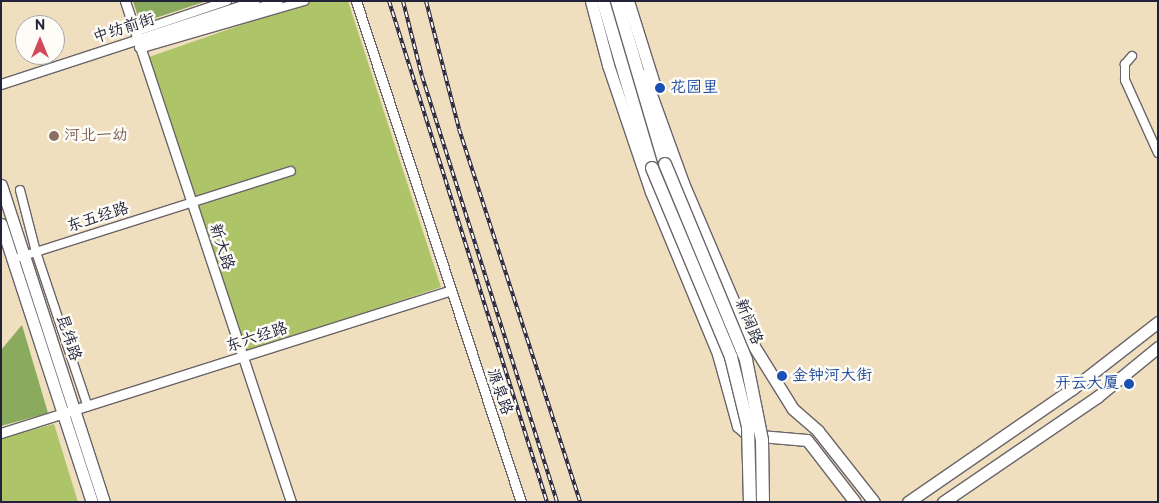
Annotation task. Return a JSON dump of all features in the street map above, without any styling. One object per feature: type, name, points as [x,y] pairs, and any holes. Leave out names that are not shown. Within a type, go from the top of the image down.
[{"type":"highway","name":"新阔路","points":[[603,1],[652,168],[733,365],[748,427],[750,502]]},
{"type":"highway","name":"新阔路","points":[[618,1],[665,164],[746,360],[762,440],[763,502]]},
{"type":"main road","points":[[592,1],[624,110],[651,192],[718,354],[738,426],[748,435],[808,440],[855,502]]},
{"type":"main road","points":[[618,1],[683,183],[750,340],[793,409],[818,431],[874,502]]},
{"type":"main road","points":[[628,1],[650,67],[659,115]]},
{"type":"main road","points":[[609,22],[624,110]]},
{"type":"main road","name":"昆纬路","points":[[1,184],[18,257],[69,413],[104,502]]},
{"type":"main road","name":"昆纬路","points":[[1,224],[18,257]]},
{"type":"main road","points":[[908,502],[1072,389],[1158,322]]},
{"type":"main road","points":[[943,502],[1096,397],[1158,348]]},
{"type":"main road","name":"昆纬路","points":[[69,413],[92,502]]},
{"type":"street","name":"新大路","points":[[125,1],[242,359],[291,502]]},
{"type":"street","points":[[137,40],[227,1]]},
{"type":"street","name":"中纺前街","points":[[1,84],[255,1]]},
{"type":"street","points":[[137,40],[278,1]]},
{"type":"street","points":[[137,40],[191,37],[304,1]]},
{"type":"street","name":"源泉路","points":[[356,1],[448,291],[521,502]]},
{"type":"street","points":[[1132,56],[1125,64],[1125,80],[1158,153]]},
{"type":"street","name":"东五经路","points":[[18,257],[291,171]]},
{"type":"street","points":[[20,190],[36,252],[88,407]]},
{"type":"street","name":"东六经路","points":[[1,433],[242,359],[448,291]]},
{"type":"green space","points":[[133,1],[207,1],[140,23]]},
{"type":"green space","points":[[310,1],[348,1],[441,287],[247,352],[149,57]]},
{"type":"green space","points":[[22,325],[48,413],[1,426],[1,350]]},
{"type":"green space","points":[[54,424],[78,502],[1,502],[1,438]]},
{"type":"railway","points":[[389,1],[547,502]]},
{"type":"railway","points":[[403,1],[422,76],[557,502]]},
{"type":"railway","points":[[426,1],[459,129],[580,502]]},
{"type":"place","name":"花园里","points":[[660,88]]},
{"type":"place","name":"河北一幼","points":[[54,136]]},
{"type":"place","name":"金钟河大街","points":[[782,376]]},
{"type":"place","name":"开云大厦","points":[[1129,384]]}]
